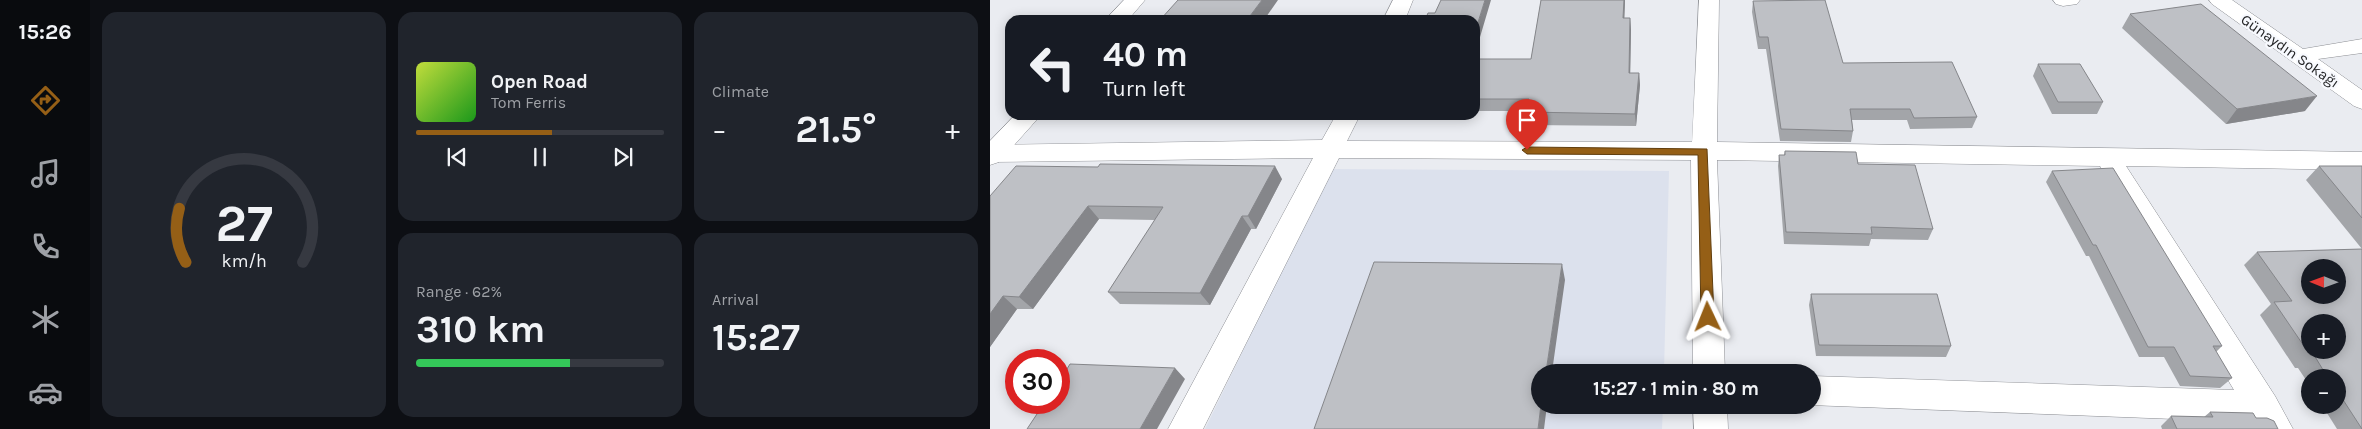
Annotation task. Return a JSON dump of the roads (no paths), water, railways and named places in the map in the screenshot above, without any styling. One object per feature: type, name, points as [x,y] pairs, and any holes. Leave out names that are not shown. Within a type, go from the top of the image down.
[{"type":"street","points":[[1121,15],[1135,0]]},
{"type":"street","points":[[1396,15],[1404,0]]},
{"type":"street","points":[[1709,0],[1704,151],[1709,364]]},
{"type":"street","points":[[2063,0],[2070,0]]},
{"type":"street","name":"Günaydın Sokağı","points":[[2219,0],[2362,100]]},
{"type":"street","points":[[2298,56],[2362,46]]},
{"type":"street","points":[[991,155],[1024,120]]},
{"type":"street","points":[[1185,429],[1346,120]]},
{"type":"street","points":[[991,155],[1331,150],[1704,151],[2362,161]]},
{"type":"street","points":[[2108,158],[2270,418]]},
{"type":"street","points":[[1821,392],[2270,418]]},
{"type":"street","points":[[1710,414],[1711,429]]}]
